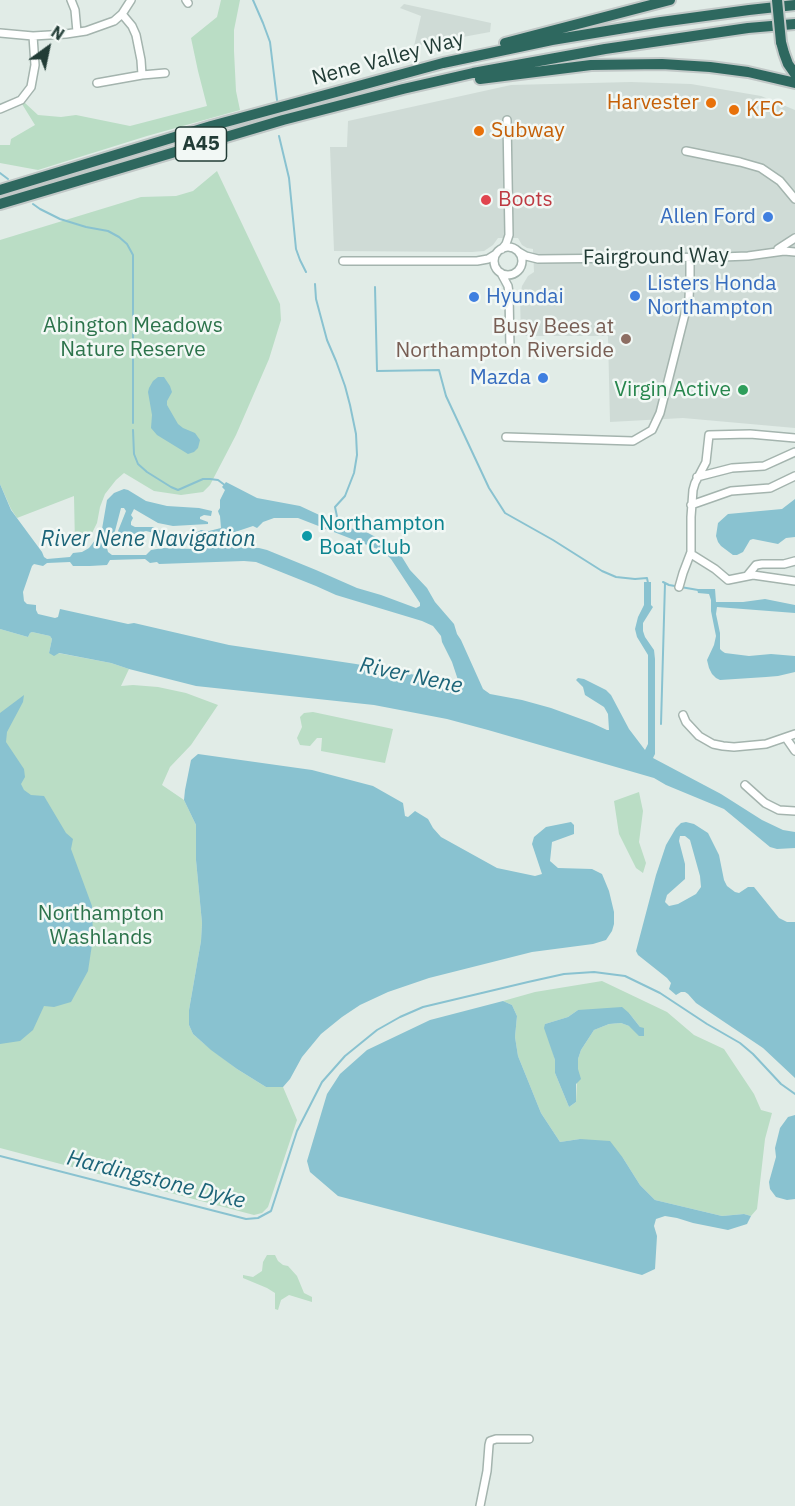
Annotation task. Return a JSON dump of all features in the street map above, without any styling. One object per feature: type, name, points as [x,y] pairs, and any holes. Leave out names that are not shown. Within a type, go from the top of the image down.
[{"type":"highway","points":[[443,63],[470,52],[670,0]]},
{"type":"highway","points":[[777,0],[783,53],[795,74]]},
{"type":"highway","name":"Nene Valley Way","points":[[0,190],[211,126],[443,63],[552,40],[661,22],[795,5]]},
{"type":"highway","name":"Nene Valley Way","points":[[0,204],[283,120],[473,73],[696,35],[795,24]]},
{"type":"highway","points":[[403,89],[531,71],[620,64],[710,67],[748,72],[795,83]]},
{"type":"street","points":[[71,0],[75,10],[77,32]]},
{"type":"street","points":[[0,33],[33,36],[86,31],[114,21],[122,14],[131,0]]},
{"type":"street","points":[[122,14],[136,35],[142,75]]},
{"type":"street","points":[[0,109],[21,100],[31,87],[35,65],[33,36]]},
{"type":"street","points":[[101,80],[165,73]]},
{"type":"street","points":[[496,267],[495,259],[508,236],[507,120]]},
{"type":"street","points":[[686,152],[761,168],[780,181],[795,200]]},
{"type":"street","points":[[508,236],[522,258],[519,270],[510,286],[506,349],[517,349],[517,354]]},
{"type":"street","points":[[773,252],[795,238]]},
{"type":"street","points":[[343,261],[477,261],[488,259],[511,248],[526,256],[538,258]]},
{"type":"street","name":"Fairground Way","points":[[538,258],[690,258],[795,252]]},
{"type":"street","points":[[501,273],[510,275],[538,258]]},
{"type":"street","points":[[506,437],[633,441],[652,430],[660,413],[688,298],[690,258]]},
{"type":"street","points":[[477,261],[496,267],[508,286],[509,293]]},
{"type":"street","points":[[679,587],[691,554],[693,490],[697,477],[706,462],[709,435],[750,434],[795,438]]},
{"type":"street","points":[[697,477],[732,468],[764,466],[795,452]]},
{"type":"street","points":[[692,506],[731,491],[770,488],[795,476]]},
{"type":"street","points":[[691,554],[731,581],[759,575],[795,581]]},
{"type":"street","points":[[747,576],[756,565],[784,564],[795,561]]},
{"type":"street","points":[[683,715],[686,722],[699,736],[713,744],[734,747],[752,746],[795,734]]},
{"type":"street","points":[[786,738],[795,751]]},
{"type":"street","points":[[745,785],[765,803],[778,810],[795,811]]},
{"type":"street","points":[[480,1506],[490,1441],[507,1438],[529,1439]]},
{"type":"shaded area","points":[[404,4],[491,23],[490,32],[414,46],[421,16],[400,8]]},
{"type":"shaded area","points":[[631,82],[691,84],[761,96],[795,110],[795,428],[683,418],[610,422],[608,336],[521,336],[522,286],[528,276],[534,272],[533,249],[522,245],[518,238],[498,238],[484,251],[472,252],[334,251],[330,147],[347,147],[348,121],[511,85]]},
{"type":"green space","points":[[221,0],[240,0],[234,30],[234,51],[236,91],[240,110],[38,170],[0,163],[0,145],[10,145],[11,139],[35,125],[22,104],[25,103],[38,115],[61,117],[76,115],[130,126],[207,106],[191,38],[217,17]]},
{"type":"green space","name":"Abington Meadows Nature Reserve","points":[[217,171],[280,304],[281,320],[269,359],[236,435],[210,485],[203,492],[181,495],[154,491],[124,473],[105,494],[92,533],[85,541],[75,545],[74,496],[17,518],[0,484],[0,240],[141,197],[176,196],[193,191]]},
{"type":"green space","name":"Northampton Washlands","points":[[0,629],[28,637],[32,632],[50,636],[52,639],[49,653],[111,663],[129,669],[121,686],[158,687],[186,693],[218,705],[191,745],[170,767],[162,785],[184,800],[196,825],[196,860],[202,923],[189,1010],[189,1025],[193,1034],[237,1069],[266,1087],[283,1087],[297,1120],[268,1207],[262,1213],[254,1215],[0,1148]]},
{"type":"green space","points":[[313,712],[393,729],[385,763],[321,751],[322,738],[317,738],[310,746],[300,745],[297,738],[302,727],[300,717],[304,713]]},
{"type":"green space","points":[[639,792],[643,811],[639,842],[646,863],[643,873],[636,868],[619,834],[614,801]]},
{"type":"green space","points":[[602,981],[667,1012],[694,1035],[724,1049],[754,1094],[761,1110],[772,1113],[765,1139],[757,1209],[751,1216],[744,1214],[722,1216],[655,1200],[640,1185],[623,1158],[580,1139],[560,1142],[541,1113],[518,1056],[515,1037],[517,1016],[512,1005],[503,1001],[535,992]],"holes":[[[578,1010],[629,1013],[640,1027],[621,1023],[609,1024],[594,1030],[581,1050],[578,1059],[576,1102],[569,1107],[555,1073],[555,1060],[545,1024],[568,1017]]]},
{"type":"green space","points":[[267,1255],[275,1255],[278,1261],[288,1266],[297,1276],[304,1293],[312,1297],[312,1302],[289,1295],[281,1300],[278,1310],[275,1309],[275,1293],[243,1278],[243,1275],[253,1277],[262,1271]]},
{"type":"water","points":[[158,377],[164,377],[170,386],[172,392],[167,405],[178,424],[195,433],[200,440],[194,452],[188,454],[157,435],[151,428],[152,415],[148,392],[153,381]]},
{"type":"water","name":"River Nene","points":[[226,482],[257,498],[300,506],[343,526],[368,533],[393,546],[454,624],[483,689],[490,694],[551,708],[609,730],[608,714],[604,707],[585,695],[583,687],[576,680],[584,679],[611,695],[629,729],[645,750],[648,744],[648,655],[635,629],[644,605],[644,582],[651,582],[651,605],[653,607],[643,623],[643,631],[654,650],[655,659],[655,754],[653,758],[721,794],[762,820],[783,830],[795,832],[795,848],[770,847],[724,809],[654,778],[488,730],[447,719],[374,705],[196,686],[111,663],[59,653],[54,656],[49,653],[52,639],[50,636],[32,632],[28,637],[0,629],[0,484],[11,510],[47,559],[70,557],[73,553],[89,548],[102,529],[107,500],[114,493],[124,489],[146,501],[212,511],[211,516],[200,517],[208,524],[173,526],[158,523],[134,509],[131,515],[133,518],[131,525],[135,527],[153,527],[177,537],[191,535],[201,530],[221,528],[218,511],[225,490],[222,487]],"holes":[[[121,508],[126,511],[118,531],[119,534],[126,536],[146,531],[178,542],[202,534],[235,532],[253,526],[257,528],[263,522],[274,518],[298,518],[386,554],[420,606],[416,608],[357,588],[259,548],[163,548],[151,550],[146,555],[112,555],[107,548],[115,531]],[[145,559],[150,563],[159,564],[256,562],[336,595],[422,621],[433,626],[441,636],[459,683],[356,664],[229,645],[60,609],[58,617],[55,618],[38,614],[36,605],[27,604],[24,601],[23,592],[34,564],[43,566],[47,563],[70,562],[73,566],[90,566],[107,565],[110,560]]]},
{"type":"water","points":[[795,499],[795,537],[786,538],[778,544],[753,539],[743,552],[737,555],[733,555],[718,542],[716,536],[718,523],[728,514],[782,509]]},
{"type":"water","points":[[697,589],[715,589],[716,602],[765,599],[795,605],[795,613],[717,607],[716,614],[722,651],[749,656],[771,654],[795,656],[795,672],[766,677],[720,680],[716,678],[707,660],[716,636],[711,600],[709,594],[698,593]]},
{"type":"water","points":[[24,695],[23,702],[7,732],[6,742],[24,769],[25,777],[21,784],[24,790],[31,795],[44,796],[66,833],[73,839],[71,849],[92,906],[93,938],[88,971],[71,1002],[54,1007],[44,1006],[33,1030],[20,1041],[0,1044],[0,713]]},
{"type":"water","points":[[198,754],[312,770],[373,786],[403,803],[405,816],[408,817],[415,811],[428,819],[441,837],[497,868],[535,876],[542,874],[532,844],[534,837],[546,827],[571,822],[574,825],[574,834],[552,842],[550,861],[558,868],[592,869],[602,874],[614,912],[612,931],[606,940],[593,944],[532,952],[429,978],[388,992],[360,1005],[321,1034],[302,1057],[283,1087],[266,1087],[211,1050],[193,1034],[189,1025],[189,1010],[202,923],[196,860],[196,825],[184,800],[191,760]]},
{"type":"water","points":[[681,823],[694,824],[708,833],[719,855],[727,886],[739,893],[748,887],[754,887],[779,918],[787,922],[795,922],[795,1078],[763,1048],[696,1003],[688,994],[681,992],[676,995],[669,989],[671,983],[667,978],[636,951],[666,845]],"holes":[[[680,836],[685,836],[690,840],[701,887],[696,894],[678,904],[669,906],[665,902],[667,895],[685,879],[685,864],[679,841]]]},
{"type":"water","points":[[503,1001],[512,1005],[517,1016],[515,1037],[518,1056],[541,1113],[560,1142],[580,1139],[610,1141],[640,1185],[655,1200],[722,1216],[744,1214],[751,1216],[747,1224],[728,1230],[665,1216],[656,1219],[654,1226],[657,1236],[655,1269],[642,1275],[338,1196],[310,1172],[307,1161],[327,1094],[340,1074],[367,1050],[430,1020]]},
{"type":"water","points":[[622,1007],[640,1027],[644,1028],[644,1036],[639,1036],[629,1026],[621,1023],[609,1024],[594,1030],[578,1059],[581,1079],[576,1084],[576,1102],[569,1107],[555,1073],[555,1060],[544,1028],[545,1024],[568,1017],[578,1010]]},
{"type":"water","points":[[795,1115],[795,1199],[787,1200],[776,1197],[770,1189],[769,1182],[776,1157],[775,1148],[780,1128],[788,1117]]},
{"type":"waterway","points":[[253,0],[270,42],[277,100]]},
{"type":"waterway","points":[[279,136],[289,178],[296,249],[306,272]]},
{"type":"waterway","points":[[0,173],[8,179]]},
{"type":"waterway","points":[[33,204],[60,219],[108,231],[127,244],[133,255],[133,423]]},
{"type":"waterway","points":[[315,284],[316,299],[327,340],[345,386],[356,434],[357,455],[354,473],[345,496],[335,507],[339,526]]},
{"type":"waterway","points":[[375,287],[377,371],[439,370],[446,396],[489,488],[505,513],[602,571],[616,577],[647,578],[648,583]]},
{"type":"waterway","points":[[133,430],[134,454],[138,464],[171,487],[178,490],[203,479],[218,480],[226,486]]},
{"type":"waterway","points":[[663,582],[698,590]]},
{"type":"waterway","points":[[661,724],[665,583]]},
{"type":"waterway","name":"Hardingstone Dyke","points":[[0,1156],[246,1219],[258,1218],[271,1211],[297,1131],[322,1082],[345,1056],[377,1030],[423,1007],[564,974],[594,972],[625,976],[660,993],[740,1043],[781,1084],[795,1094]]},
{"type":"place","name":"Harvester","points":[[711,103]]},
{"type":"place","name":"KFC","points":[[734,110]]},
{"type":"place","name":"Subway","points":[[479,131]]},
{"type":"place","name":"Boots","points":[[486,200]]},
{"type":"place","name":"Allen Ford","points":[[768,217]]},
{"type":"place","name":"Listers Honda Northampton","points":[[635,296]]},
{"type":"place","name":"Hyundai","points":[[474,297]]},
{"type":"place","name":"Busy Bees at Northampton Riverside","points":[[626,339]]},
{"type":"place","name":"Mazda","points":[[543,378]]},
{"type":"place","name":"Virgin Active","points":[[743,390]]},
{"type":"place","name":"Northampton Boat Club","points":[[307,536]]},
{"type":"water label","name":"River Nene Navigation","points":[[148,540]]}]
